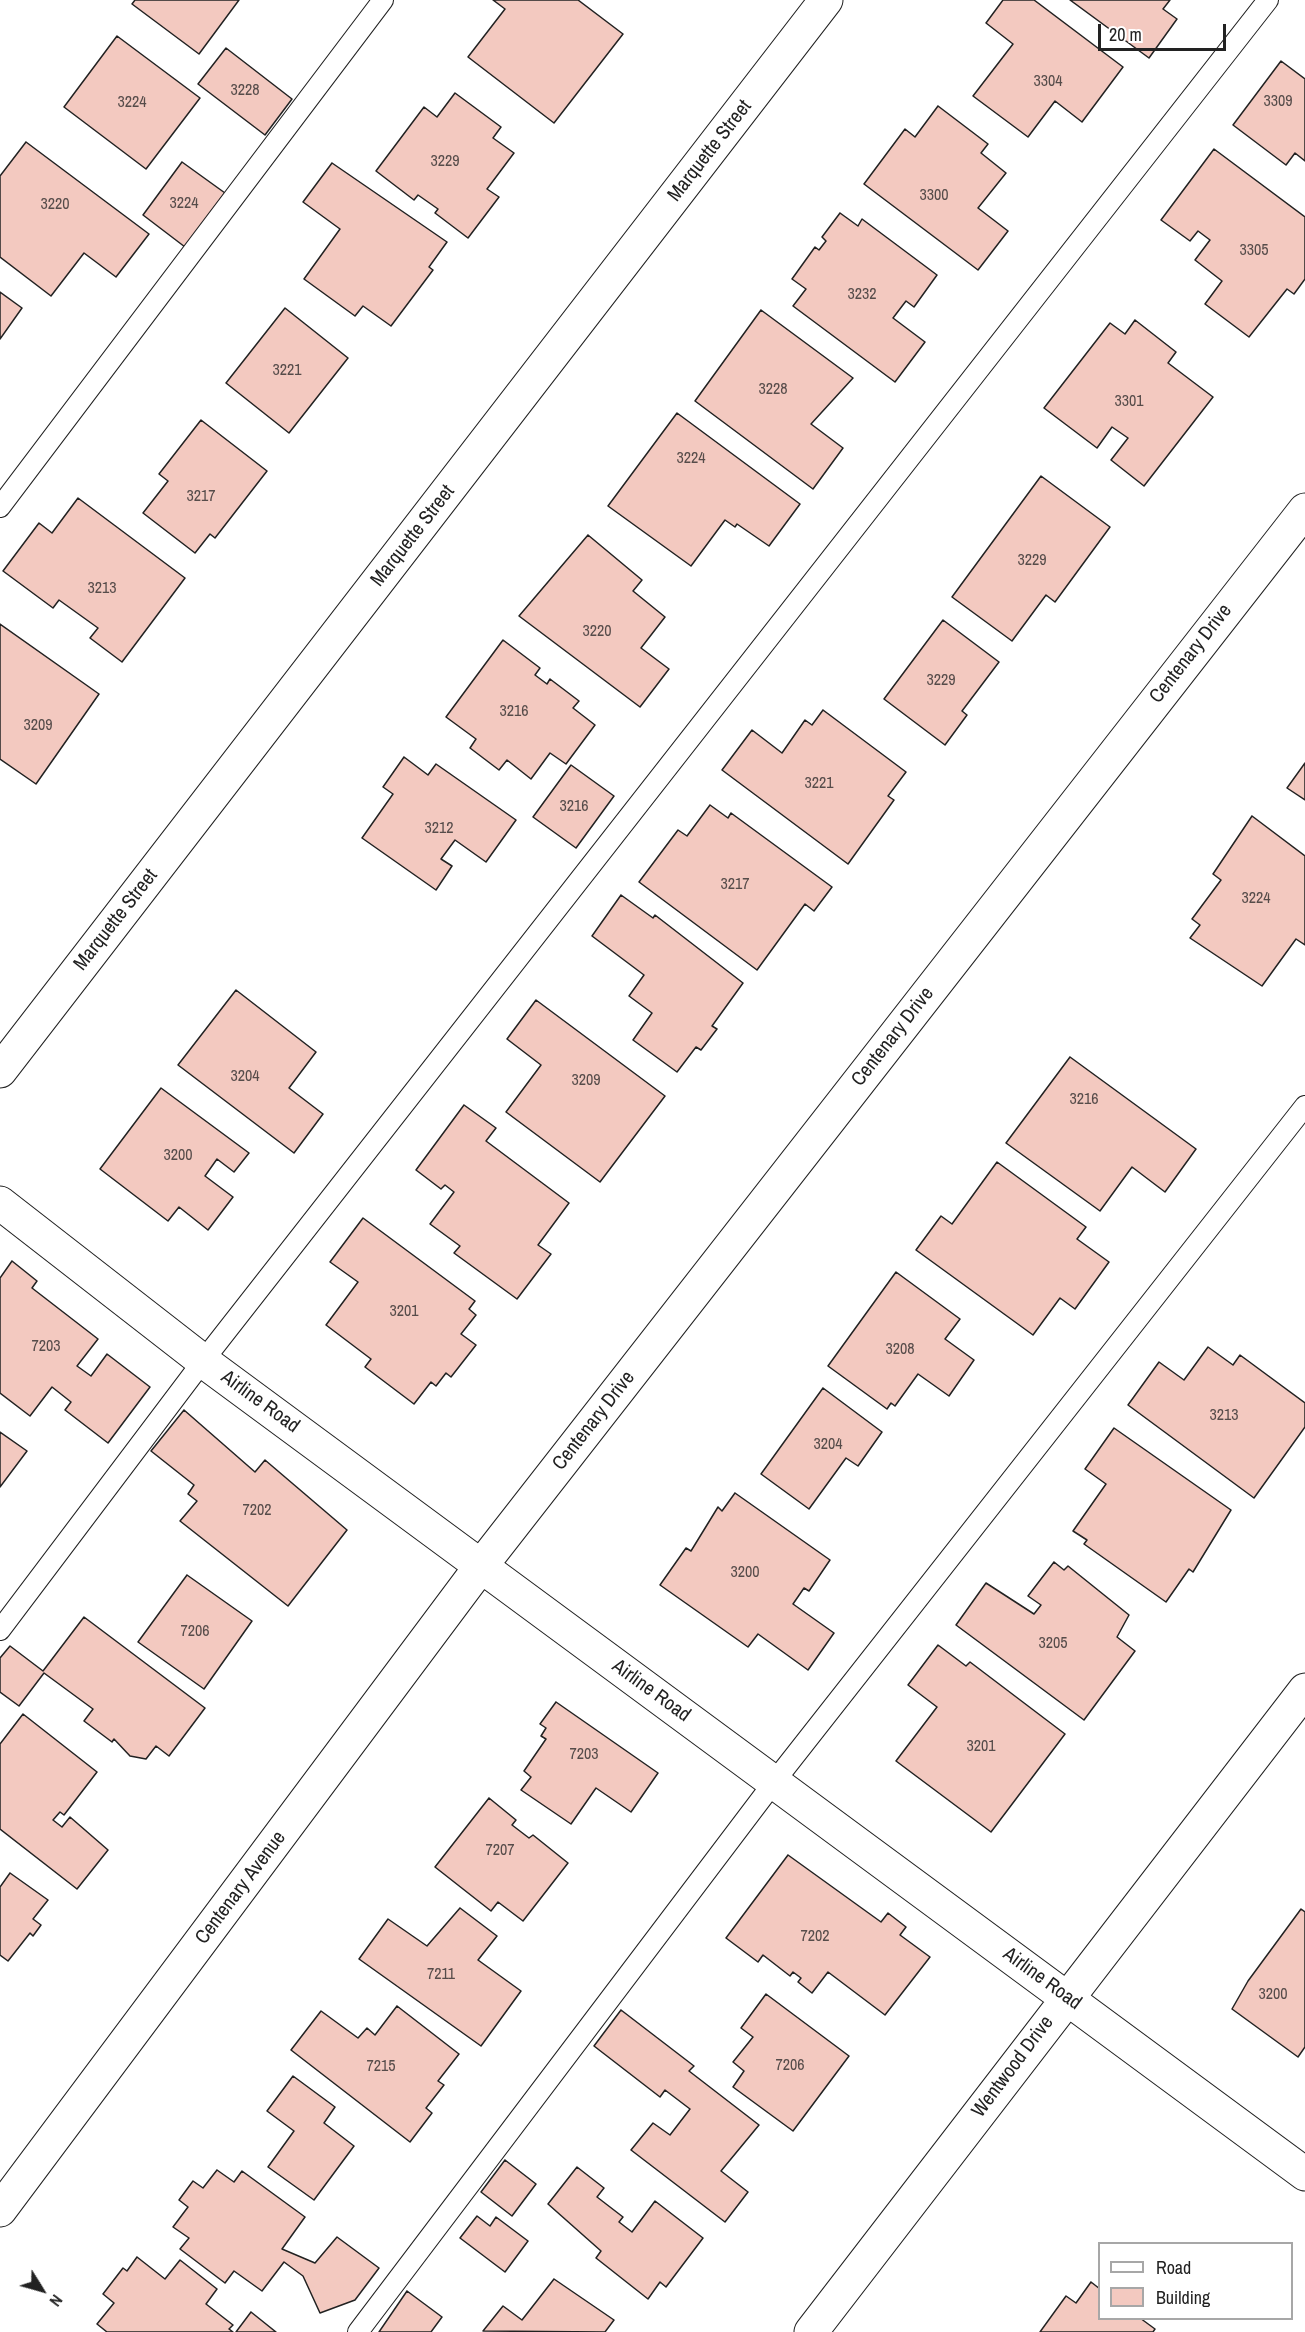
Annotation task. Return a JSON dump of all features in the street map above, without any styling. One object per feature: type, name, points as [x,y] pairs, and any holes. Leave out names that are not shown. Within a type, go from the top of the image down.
[{"type":"street","name":"Marquette Street","points":[[0,1071],[826,0]]},
{"type":"street","name":"Centenary Drive","points":[[481,1566],[1305,510]]},
{"type":"street","name":"Airline Road","points":[[0,1203],[203,1360],[1305,2174]]},
{"type":"street","name":"Centenary Avenue","points":[[0,2210],[481,1566]]},
{"type":"street","name":"Wentwood Drive","points":[[811,2332],[1305,1690]]},
{"type":"lane","points":[[0,507],[383,0]]},
{"type":"lane","points":[[0,1630],[203,1360],[1268,0]]},
{"type":"lane","points":[[358,2332],[774,1782],[1305,1106]]},
{"type":"building","points":[[135,0],[239,0],[199,54],[132,4]]},
{"type":"building","points":[[493,0],[578,0],[623,34],[554,123],[468,57],[505,9]]},
{"type":"building","points":[[1003,0],[1034,0],[1123,67],[1082,122],[1055,101],[1028,137],[973,96],[1013,44],[986,23]]},
{"type":"building","points":[[1070,0],[1170,0],[1163,9],[1177,19],[1149,58]]},
{"type":"building","points":[[117,36],[200,98],[146,169],[64,107]]},
{"type":"building","points":[[226,48],[292,99],[265,135],[198,84]]},
{"type":"building","points":[[1281,61],[1305,79],[1305,161],[1295,153],[1286,165],[1233,125]]},
{"type":"building","points":[[455,93],[501,127],[493,138],[514,153],[487,189],[499,197],[468,238],[435,213],[438,209],[418,195],[414,200],[376,171],[424,107],[437,117]]},
{"type":"building","points":[[938,106],[988,144],[981,153],[1006,173],[978,208],[1008,231],[978,270],[864,184],[905,129],[915,137]]},
{"type":"building","points":[[26,142],[149,234],[116,277],[84,253],[51,296],[0,257],[0,176]]},
{"type":"building","points":[[1214,149],[1305,217],[1305,279],[1294,294],[1287,289],[1249,337],[1205,304],[1222,281],[1195,260],[1210,240],[1198,231],[1190,241],[1161,220]]},
{"type":"building","points":[[182,162],[225,193],[185,247],[143,215]]},
{"type":"building","points":[[332,163],[447,242],[429,267],[433,270],[391,326],[363,306],[355,316],[304,279],[340,229],[303,202]]},
{"type":"building","points":[[840,213],[858,226],[862,219],[937,275],[914,307],[906,301],[893,318],[925,342],[895,382],[793,306],[806,289],[792,279],[815,247],[819,250],[826,241],[822,237]]},
{"type":"building","points":[[0,292],[22,308],[0,339]]},
{"type":"building","points":[[285,308],[348,358],[289,433],[226,383]]},
{"type":"building","points":[[761,310],[853,378],[811,424],[843,448],[813,489],[695,401]]},
{"type":"building","points":[[1135,320],[1176,352],[1168,363],[1213,397],[1144,486],[1111,460],[1128,438],[1112,427],[1097,448],[1044,408],[1110,323],[1125,334]]},
{"type":"building","points":[[677,413],[800,504],[769,546],[737,524],[735,527],[725,520],[691,566],[608,506]]},
{"type":"building","points":[[201,420],[267,471],[215,538],[210,534],[195,553],[143,513],[168,481],[159,474]]},
{"type":"building","points":[[1041,476],[1110,527],[1055,602],[1046,595],[1012,641],[952,597]]},
{"type":"building","points":[[78,498],[185,578],[122,662],[90,638],[98,628],[59,600],[53,608],[3,571],[39,523],[52,533]]},
{"type":"building","points":[[588,535],[642,580],[633,591],[665,617],[641,648],[669,669],[640,707],[519,616]]},
{"type":"building","points":[[943,620],[999,662],[962,711],[967,715],[945,745],[884,699]]},
{"type":"building","points":[[0,624],[99,694],[36,784],[0,759]]},
{"type":"building","points":[[503,640],[540,668],[535,675],[547,684],[550,679],[579,701],[573,708],[595,725],[566,764],[550,753],[531,779],[507,760],[499,770],[470,748],[476,739],[446,717]]},
{"type":"building","points":[[823,710],[906,772],[888,796],[894,800],[848,864],[722,770],[752,730],[782,753],[805,720],[812,725]]},
{"type":"building","points":[[404,757],[428,775],[436,764],[516,820],[486,862],[455,840],[441,859],[452,866],[436,890],[362,838],[393,794],[383,787]]},
{"type":"building","points":[[1305,763],[1305,800],[1287,788]]},
{"type":"building","points":[[571,765],[614,796],[576,848],[533,817]]},
{"type":"building","points":[[710,805],[728,818],[731,813],[832,887],[814,911],[805,904],[757,970],[639,882],[678,830],[687,836]]},
{"type":"building","points":[[1252,816],[1305,856],[1305,945],[1296,939],[1262,986],[1190,938],[1200,925],[1192,919],[1221,880],[1213,874]]},
{"type":"building","points":[[621,895],[653,918],[655,915],[743,983],[712,1026],[717,1029],[701,1050],[696,1047],[677,1072],[633,1040],[652,1013],[629,996],[644,975],[592,936]]},
{"type":"building","points":[[236,990],[316,1052],[289,1088],[323,1114],[294,1153],[178,1065]]},
{"type":"building","points":[[536,1000],[665,1096],[600,1182],[506,1112],[541,1065],[507,1039]]},
{"type":"building","points":[[1070,1057],[1196,1149],[1165,1192],[1132,1167],[1100,1211],[1006,1143]]},
{"type":"building","points":[[161,1088],[249,1153],[234,1172],[217,1159],[205,1176],[233,1197],[208,1230],[179,1207],[168,1221],[100,1169]]},
{"type":"building","points":[[464,1105],[496,1128],[486,1141],[569,1203],[538,1245],[551,1254],[517,1299],[454,1253],[460,1246],[430,1224],[454,1192],[445,1185],[441,1189],[416,1170]]},
{"type":"building","points":[[997,1162],[1086,1227],[1077,1239],[1109,1262],[1075,1309],[1060,1298],[1033,1335],[916,1250],[941,1216],[952,1224]]},
{"type":"building","points":[[363,1218],[475,1301],[469,1309],[476,1315],[461,1334],[476,1345],[451,1377],[446,1373],[436,1386],[431,1382],[414,1404],[365,1367],[371,1359],[326,1325],[358,1282],[330,1262]]},
{"type":"building","points":[[12,1261],[37,1281],[32,1288],[98,1339],[77,1366],[91,1376],[107,1354],[150,1387],[108,1443],[65,1410],[71,1402],[52,1387],[30,1416],[0,1393],[0,1278]]},
{"type":"building","points":[[896,1272],[960,1319],[945,1339],[974,1360],[949,1396],[918,1374],[895,1406],[891,1403],[887,1409],[828,1366]]},
{"type":"building","points":[[1208,1347],[1233,1365],[1240,1355],[1305,1403],[1305,1427],[1254,1498],[1128,1405],[1159,1362],[1184,1380]]},
{"type":"building","points":[[823,1388],[882,1432],[858,1466],[846,1458],[809,1509],[761,1474]]},
{"type":"building","points":[[184,1410],[255,1472],[265,1460],[347,1530],[288,1606],[180,1521],[197,1501],[188,1494],[194,1485],[151,1451]]},
{"type":"building","points":[[1114,1428],[1231,1510],[1193,1572],[1189,1569],[1166,1602],[1084,1544],[1087,1540],[1073,1531],[1106,1484],[1085,1469]]},
{"type":"building","points":[[0,1432],[27,1451],[0,1487]]},
{"type":"building","points":[[735,1493],[830,1560],[809,1591],[804,1588],[793,1604],[834,1633],[808,1670],[758,1634],[748,1647],[660,1585],[686,1548],[691,1551],[718,1507],[722,1511]]},
{"type":"building","points":[[1054,1562],[1064,1570],[1068,1566],[1129,1615],[1117,1637],[1135,1651],[1084,1720],[956,1625],[986,1583],[1034,1614],[1041,1605],[1028,1596]]},
{"type":"building","points":[[187,1575],[252,1621],[204,1689],[138,1642]]},
{"type":"building","points":[[84,1617],[205,1708],[169,1756],[156,1746],[146,1759],[130,1756],[114,1739],[112,1742],[84,1721],[93,1709],[44,1673],[19,1706],[0,1692],[0,1658],[10,1646],[43,1671]]},
{"type":"building","points":[[938,1645],[966,1666],[970,1662],[1065,1734],[991,1832],[896,1761],[937,1707],[908,1685]]},
{"type":"building","points":[[556,1702],[658,1773],[631,1812],[596,1788],[571,1824],[521,1790],[531,1777],[524,1771],[546,1739],[541,1736],[546,1728],[540,1724]]},
{"type":"building","points":[[23,1714],[97,1772],[64,1815],[60,1812],[53,1820],[62,1827],[70,1817],[108,1850],[77,1889],[0,1829],[0,1744]]},
{"type":"building","points":[[489,1798],[516,1820],[512,1825],[529,1838],[533,1835],[568,1863],[523,1921],[498,1902],[491,1911],[435,1867]]},
{"type":"building","points":[[788,1855],[881,1922],[888,1913],[906,1927],[900,1935],[930,1957],[885,2015],[828,1972],[812,1993],[798,1982],[801,1978],[793,1972],[790,1976],[763,1955],[758,1962],[726,1938]]},
{"type":"building","points":[[10,1873],[48,1900],[33,1919],[41,1925],[33,1936],[30,1933],[8,1961],[0,1955],[0,1887]]},
{"type":"building","points":[[460,1908],[497,1936],[478,1960],[521,1991],[481,2046],[359,1959],[388,1919],[427,1946]]},
{"type":"building","points":[[1301,1909],[1305,1912],[1305,2047],[1298,2057],[1232,2009],[1248,1981]]},
{"type":"building","points":[[766,1994],[849,2056],[793,2131],[733,2087],[744,2071],[733,2062],[753,2037],[741,2028]]},
{"type":"building","points":[[397,2006],[459,2054],[438,2081],[444,2085],[426,2108],[432,2113],[410,2142],[291,2050],[321,2011],[358,2038],[367,2028],[375,2035]]},
{"type":"building","points":[[621,2010],[694,2066],[689,2071],[759,2125],[721,2171],[748,2192],[725,2222],[631,2150],[653,2123],[670,2135],[690,2109],[665,2090],[660,2097],[594,2046]]},
{"type":"building","points":[[293,2076],[335,2107],[324,2123],[354,2146],[314,2200],[268,2167],[294,2131],[267,2111]]},
{"type":"building","points":[[505,2160],[536,2184],[512,2216],[481,2192]]},
{"type":"building","points":[[577,2167],[604,2188],[597,2197],[623,2217],[619,2222],[632,2232],[655,2201],[703,2238],[666,2287],[660,2282],[648,2299],[596,2258],[601,2251],[548,2204]]},
{"type":"building","points":[[217,2170],[234,2182],[242,2171],[305,2217],[282,2249],[315,2263],[337,2237],[379,2268],[355,2300],[320,2313],[303,2276],[284,2262],[262,2291],[234,2271],[225,2283],[180,2249],[189,2238],[173,2227],[188,2207],[179,2200],[193,2181],[203,2188]]},
{"type":"building","points":[[477,2216],[490,2226],[496,2217],[528,2241],[505,2272],[460,2238]]},
{"type":"building","points":[[137,2257],[165,2279],[180,2260],[217,2289],[206,2304],[233,2325],[229,2329],[233,2332],[107,2332],[97,2324],[114,2303],[103,2294],[123,2268],[127,2271]]},
{"type":"building","points":[[554,2279],[614,2320],[605,2332],[483,2331],[503,2306],[522,2320]]},
{"type":"building","points":[[1091,2282],[1098,2287],[1098,2320],[1143,2320],[1155,2329],[1153,2332],[1040,2332],[1066,2296],[1076,2303]]},
{"type":"building","points":[[407,2291],[442,2317],[431,2332],[379,2332]]},
{"type":"building","points":[[251,2312],[276,2332],[236,2332]]}]
